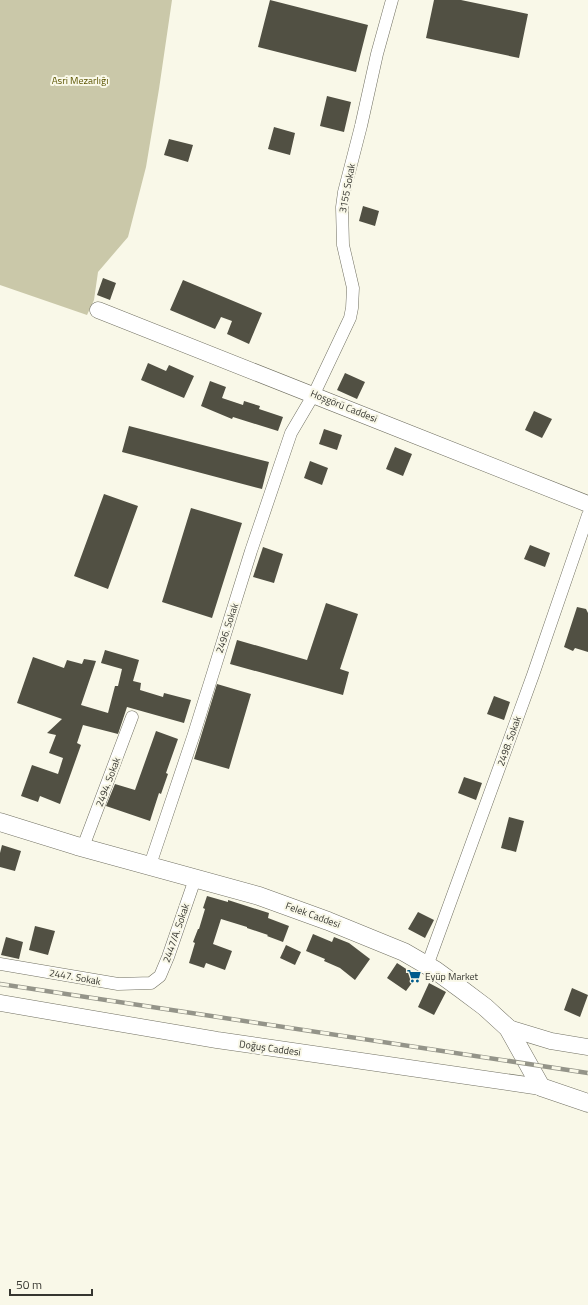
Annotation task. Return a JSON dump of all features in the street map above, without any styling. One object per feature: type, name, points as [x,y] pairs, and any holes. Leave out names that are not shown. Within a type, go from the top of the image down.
[{"type":"main road","name":"Felek Caddesi","points":[[0,822],[194,879],[259,896],[328,921],[404,952],[435,970],[484,1007],[508,1028],[541,1087]]},
{"type":"main road","points":[[541,1087],[580,1097],[588,1103]]},
{"type":"street","name":"3155 Sokak","points":[[314,394],[347,327],[352,308],[353,288],[344,245],[342,207],[344,192],[377,54],[392,0]]},
{"type":"street","name":"Hoşgörü Caddesi","points":[[98,310],[314,394],[588,504]]},
{"type":"street","name":"2496. Sokak","points":[[150,865],[291,433],[314,394]]},
{"type":"street","name":"2498. Sokak","points":[[427,966],[533,675],[588,515]]},
{"type":"street","name":"2494. Sokak","points":[[83,847],[132,717]]},
{"type":"street","name":"2447/A. Sokak","points":[[151,983],[160,976],[168,957],[194,879]]},
{"type":"street","name":"2447. Sokak","points":[[0,964],[118,984],[151,983]]},
{"type":"street","name":"Doğuş Caddesi","points":[[0,1003],[217,1040],[541,1087]]},
{"type":"street","points":[[508,1028],[551,1041],[588,1047]]},
{"type":"green space","name":"Asri Mezarlığı","points":[[0,0],[172,0],[146,167],[128,237],[98,272],[94,300],[87,315],[0,285]]},
{"type":"building","points":[[270,0],[368,25],[356,72],[258,47]]},
{"type":"building","points":[[434,0],[461,0],[528,14],[519,58],[426,38]]},
{"type":"building","points":[[327,96],[351,102],[344,132],[320,126]]},
{"type":"building","points":[[274,127],[295,133],[290,155],[268,149]]},
{"type":"building","points":[[169,139],[193,145],[188,162],[164,155]]},
{"type":"building","points":[[363,206],[379,211],[375,226],[359,221]]},
{"type":"building","points":[[103,278],[116,283],[110,300],[97,295]]},
{"type":"building","points":[[183,280],[262,313],[249,344],[227,334],[232,321],[221,317],[215,329],[170,310]]},
{"type":"building","points":[[148,363],[166,371],[169,365],[194,376],[184,398],[141,380]]},
{"type":"building","points":[[345,373],[365,382],[357,399],[337,390]]},
{"type":"building","points":[[210,381],[226,387],[222,398],[243,405],[244,401],[260,406],[259,409],[283,417],[278,431],[233,417],[232,419],[201,406]]},
{"type":"building","points":[[534,411],[552,419],[542,438],[525,430]]},
{"type":"building","points":[[129,426],[269,462],[262,489],[122,452]]},
{"type":"building","points":[[324,429],[342,435],[337,450],[319,444]]},
{"type":"building","points":[[395,447],[412,454],[403,476],[386,469]]},
{"type":"building","points":[[310,461],[328,468],[322,485],[304,478]]},
{"type":"building","points":[[104,494],[138,506],[108,589],[74,576]]},
{"type":"building","points":[[191,508],[242,523],[212,618],[162,602]]},
{"type":"building","points":[[530,545],[550,553],[545,567],[524,559]]},
{"type":"building","points":[[263,547],[283,554],[274,583],[253,577]]},
{"type":"building","points":[[326,603],[358,614],[340,669],[349,672],[343,695],[230,664],[237,640],[307,660]]},
{"type":"building","points":[[577,607],[586,609],[588,613],[588,652],[575,648],[573,651],[564,647]]},
{"type":"building","points":[[105,650],[139,660],[133,681],[141,683],[140,690],[163,697],[164,693],[191,700],[184,723],[127,707],[118,734],[83,725],[77,743],[81,745],[60,804],[40,796],[38,802],[21,796],[32,765],[58,774],[63,758],[49,753],[56,735],[47,733],[62,719],[17,703],[33,657],[64,668],[67,660],[82,664],[84,659],[96,661],[81,705],[108,713],[115,686],[118,686],[122,669],[101,663]]},
{"type":"building","points":[[217,684],[251,694],[229,769],[194,759]]},
{"type":"building","points":[[494,696],[510,702],[504,720],[487,714]]},
{"type":"building","points":[[156,731],[178,739],[166,773],[168,774],[161,794],[159,793],[150,821],[106,806],[115,784],[135,790]]},
{"type":"building","points":[[464,777],[482,783],[476,800],[458,793]]},
{"type":"building","points":[[509,817],[524,821],[516,852],[501,848]]},
{"type":"building","points":[[2,845],[21,851],[15,871],[0,867],[0,853]]},
{"type":"building","points":[[207,896],[228,902],[228,900],[269,913],[268,918],[289,926],[283,942],[247,927],[221,919],[213,944],[232,951],[225,970],[206,963],[204,968],[189,963],[195,943],[193,942],[199,929]]},
{"type":"building","points":[[418,912],[434,920],[425,938],[408,929]]},
{"type":"building","points":[[35,926],[55,931],[48,955],[29,950]]},
{"type":"building","points":[[313,934],[332,942],[334,937],[349,943],[370,959],[355,980],[340,968],[324,961],[325,959],[306,951]]},
{"type":"building","points":[[6,937],[23,942],[19,959],[1,955]]},
{"type":"building","points":[[286,945],[301,952],[295,965],[280,958]]},
{"type":"building","points":[[397,963],[417,976],[406,991],[387,978]]},
{"type":"building","points":[[429,983],[446,992],[434,1015],[418,1007]]},
{"type":"building","points":[[572,988],[588,995],[580,1017],[564,1010]]},
{"type":"railway","points":[[0,984],[588,1073]]},
{"type":"place","name":"Eyüp Market","points":[[414,976]]}]
